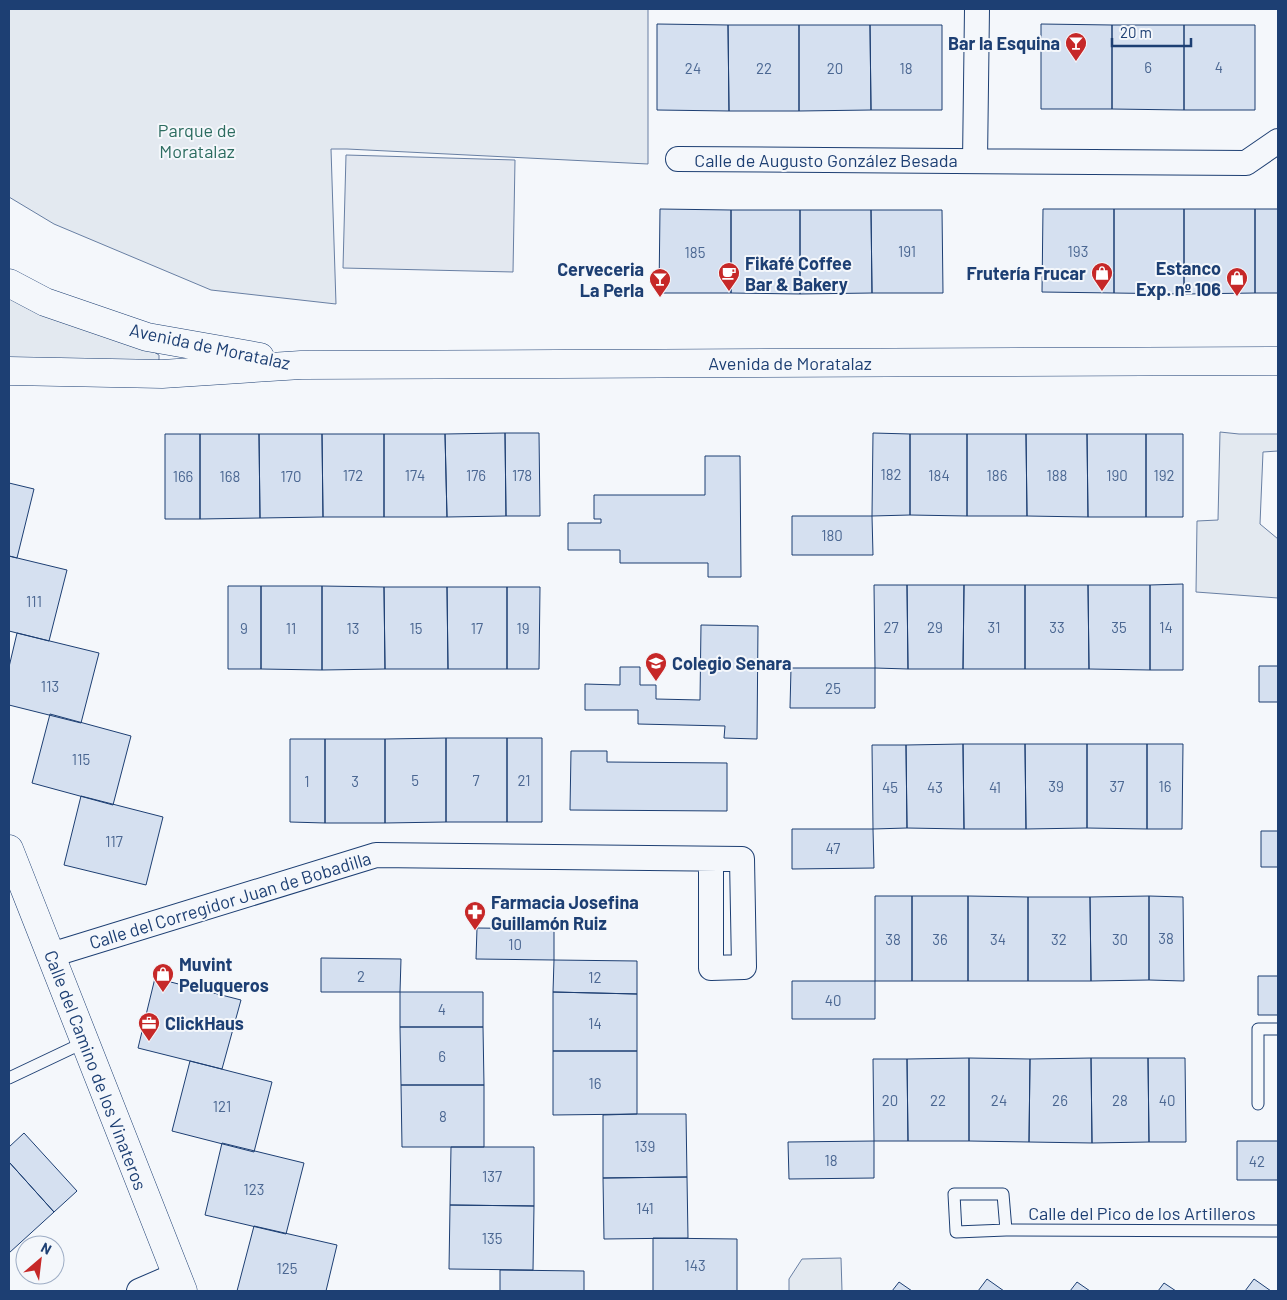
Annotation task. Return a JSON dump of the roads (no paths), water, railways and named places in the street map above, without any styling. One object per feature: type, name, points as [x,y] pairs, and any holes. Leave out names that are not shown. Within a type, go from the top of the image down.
[{"type":"main road","name":"Avenida de Moratalaz","points":[[9,283],[45,302],[147,337],[301,365]]},
{"type":"main road","name":"Avenida de Moratalaz","points":[[9,371],[162,374],[301,365],[1278,361]]},
{"type":"main road","name":"Calle del Camino de los Vinateros","points":[[9,849],[180,1283]]},
{"type":"street","name":"Calle de Augusto González Besada","points":[[975,161],[977,9]]},
{"type":"street","name":"Calle de Augusto González Besada","points":[[678,159],[1246,163],[1278,141]]},
{"type":"street","name":"Calle del Corregidor Juan de Bobadilla","points":[[51,955],[376,855],[710,859]]},
{"type":"street","points":[[139,1291],[180,1283]]},
{"type":"lane","points":[[1258,1104],[1258,1029],[1278,1029]]},
{"type":"lane","points":[[9,1078],[84,1042]]},
{"type":"lane","name":"Calle del Pico de los Artilleros","points":[[1006,1230],[1003,1194],[954,1194],[956,1232],[1006,1230],[1278,1231]]},
{"type":"place","name":"Bar la Esquina","points":[[1076,62]]},
{"type":"place","name":"Fikafé Coffee Bar & Bakery","points":[[729,292]]},
{"type":"place","name":"Frutería Frucar","points":[[1102,292]]},
{"type":"place","name":"Estanco Exp. nº 106","points":[[1237,297]]},
{"type":"place","name":"Cerveceria La Perla","points":[[660,298]]},
{"type":"place","name":"Colegio Senara","points":[[656,682]]},
{"type":"place","name":"Farmacia Josefina Guillamón Ruiz","points":[[475,931]]},
{"type":"place","name":"Muvint Peluqueros","points":[[163,993]]},
{"type":"place","name":"ClickHaus","points":[[149,1042]]},
{"type":"park label","name":"Parque de Moratalaz","points":[[197,140]]}]
